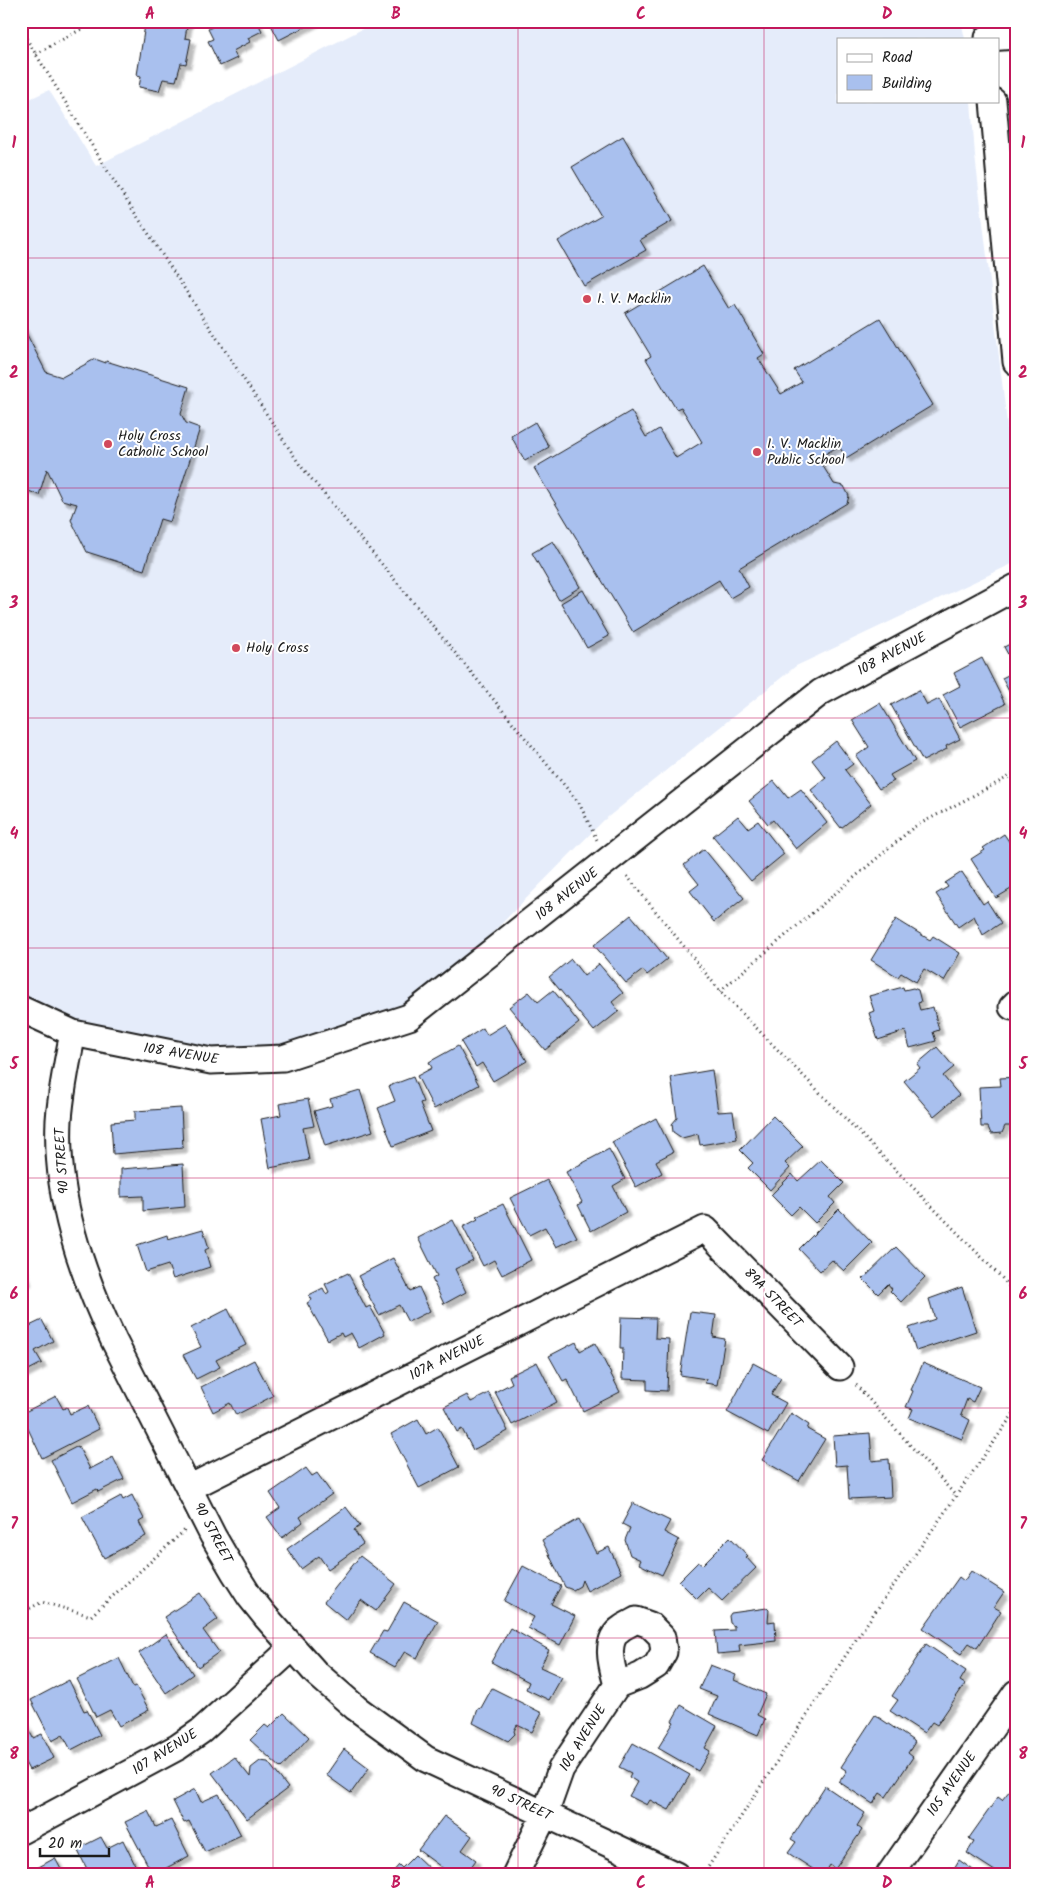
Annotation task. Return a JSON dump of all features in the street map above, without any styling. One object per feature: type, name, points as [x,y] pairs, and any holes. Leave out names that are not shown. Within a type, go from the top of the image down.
[{"type":"street","points":[[986,33],[1016,36]]},
{"type":"street","points":[[994,102],[1016,362]]},
{"type":"street","name":"108 AVENUE","points":[[73,1034],[212,1062],[284,1058],[409,1017],[821,692],[1016,587]]},
{"type":"street","points":[[21,1009],[73,1034]]},
{"type":"street","name":"90 STREET","points":[[73,1034],[63,1085],[59,1122],[63,1187],[78,1257],[103,1319],[213,1536],[250,1597],[292,1648],[336,1691],[426,1758],[676,1875]]},
{"type":"street","name":"107A AVENUE","points":[[189,1488],[705,1229]]},
{"type":"street","name":"89A STREET","points":[[705,1229],[840,1367]]},
{"type":"street","name":"107 AVENUE","points":[[21,1832],[178,1747],[200,1731],[292,1648]]},
{"type":"street","name":"106 AVENUE","points":[[515,1875],[545,1814],[561,1770],[617,1685]]},
{"type":"street","name":"105 AVENUE","points":[[889,1875],[1016,1693]]},
{"type":"path","points":[[36,54],[96,21]]},
{"type":"path","points":[[21,30],[112,178],[300,466],[579,803],[594,836],[720,991],[1001,1276],[1016,1294]]},
{"type":"path","points":[[720,991],[914,827],[1016,773]]},
{"type":"path","points":[[840,1367],[956,1496]]},
{"type":"path","points":[[703,1875],[859,1635],[1016,1410]]},
{"type":"path","points":[[21,1613],[42,1602],[91,1616],[186,1529]]},
{"type":"shaded area","name":"I. V. Macklin","points":[[378,21],[961,21],[965,38],[837,38],[837,102],[971,102],[975,156],[1008,432],[1016,452],[1016,562],[796,666],[603,821],[409,1017],[211,1061],[21,1009],[21,103],[49,90],[96,166]]},
{"type":"building","points":[[156,21],[188,21],[185,38],[191,39],[186,64],[181,63],[176,81],[163,79],[159,91],[139,87],[141,76],[137,75],[145,25],[155,27]]},
{"type":"building","points":[[209,21],[257,21],[262,31],[248,38],[250,42],[233,51],[237,58],[220,66],[208,41],[213,39],[208,29],[212,27]]},
{"type":"building","points":[[269,21],[316,21],[279,40]]},
{"type":"building","points":[[623,136],[672,221],[640,240],[646,250],[584,286],[558,241],[601,216],[572,167]]},
{"type":"building","name":"I. V. Macklin Public School","points":[[703,266],[729,309],[735,305],[764,354],[758,358],[781,394],[802,382],[794,370],[880,318],[933,405],[846,458],[839,446],[818,458],[834,484],[844,486],[849,496],[847,503],[739,568],[749,587],[730,598],[719,580],[633,632],[534,468],[631,411],[646,437],[659,429],[676,458],[702,442],[681,407],[676,409],[646,359],[651,356],[625,313]]},
{"type":"building","name":"Holy Cross Catholic School","points":[[21,323],[46,372],[62,377],[95,359],[189,387],[181,414],[186,423],[200,428],[170,522],[160,519],[144,570],[87,552],[71,520],[77,504],[62,500],[47,469],[39,495],[21,488],[21,471],[25,460],[21,462]]},
{"type":"building","points":[[535,422],[549,447],[525,461],[511,436]]},
{"type":"building","points":[[553,541],[580,587],[559,600],[532,553]]},
{"type":"building","points":[[583,590],[609,636],[587,648],[561,603]]},
{"type":"building","points":[[1016,641],[1016,669],[1004,647]]},
{"type":"building","points":[[982,658],[1005,704],[960,727],[943,695],[960,686],[954,673]]},
{"type":"building","points":[[1016,671],[1016,705],[1002,678]]},
{"type":"building","points":[[919,690],[927,705],[939,699],[960,739],[946,746],[947,749],[923,761],[891,705]]},
{"type":"building","points":[[880,703],[915,761],[890,775],[894,781],[879,789],[856,756],[869,747],[852,720]]},
{"type":"building","points":[[836,741],[853,764],[845,770],[871,804],[841,828],[811,790],[826,778],[812,760]]},
{"type":"building","points":[[774,781],[788,798],[801,789],[827,823],[796,849],[773,820],[768,824],[749,801]]},
{"type":"building","points":[[738,816],[748,828],[758,821],[784,854],[751,881],[713,836]]},
{"type":"building","points":[[1004,834],[1016,852],[1016,897],[1011,889],[996,898],[971,859],[985,850],[983,848]]},
{"type":"building","points":[[704,849],[744,898],[714,922],[690,891],[699,884],[684,865]]},
{"type":"building","points":[[962,872],[983,904],[987,901],[1001,923],[983,935],[974,916],[958,927],[936,894],[948,887],[945,883]]},
{"type":"building","points":[[631,915],[667,959],[647,975],[643,970],[626,983],[594,945]]},
{"type":"building","points":[[896,919],[930,940],[933,936],[960,953],[944,981],[924,969],[916,982],[901,973],[898,977],[871,960]]},
{"type":"building","points":[[571,959],[584,976],[599,964],[623,993],[612,1002],[619,1011],[594,1031],[549,977]]},
{"type":"building","points":[[903,987],[904,990],[913,988],[918,990],[921,1002],[918,1003],[920,1010],[933,1007],[939,1030],[933,1032],[936,1041],[910,1048],[905,1031],[878,1040],[869,1013],[874,1011],[869,996]]},
{"type":"building","points":[[553,990],[579,1023],[545,1050],[509,1007],[529,992],[538,1002]]},
{"type":"building","points":[[505,1024],[527,1061],[493,1081],[482,1063],[476,1067],[461,1042],[483,1028],[487,1035]]},
{"type":"building","points":[[458,1046],[479,1085],[434,1109],[417,1076],[432,1068],[429,1062]]},
{"type":"building","points":[[937,1047],[954,1067],[943,1076],[959,1095],[934,1116],[904,1081],[920,1068],[917,1064]]},
{"type":"building","points":[[712,1070],[718,1112],[733,1111],[737,1139],[700,1145],[698,1134],[682,1138],[673,1132],[672,1124],[677,1118],[671,1077]]},
{"type":"building","points":[[413,1077],[423,1102],[420,1103],[431,1131],[393,1146],[378,1108],[395,1101],[389,1086]]},
{"type":"building","points":[[1016,1077],[1016,1126],[1005,1126],[1002,1133],[991,1134],[988,1127],[981,1127],[979,1087],[1001,1086],[1000,1078]]},
{"type":"building","points":[[360,1090],[373,1131],[325,1146],[314,1111],[332,1106],[330,1099]]},
{"type":"building","points":[[308,1099],[314,1126],[303,1128],[309,1160],[270,1168],[261,1119],[281,1115],[279,1104]]},
{"type":"building","points":[[181,1108],[183,1148],[113,1154],[111,1122],[135,1120],[135,1111]]},
{"type":"building","points":[[773,1116],[803,1146],[785,1163],[790,1168],[770,1190],[748,1168],[753,1163],[740,1150]]},
{"type":"building","points":[[656,1118],[673,1152],[656,1161],[662,1173],[636,1187],[612,1142]]},
{"type":"building","points":[[609,1149],[625,1179],[613,1186],[626,1212],[591,1231],[578,1205],[582,1202],[566,1172]]},
{"type":"building","points":[[821,1160],[844,1183],[830,1197],[835,1203],[815,1223],[799,1207],[791,1215],[771,1195],[792,1174],[798,1181]]},
{"type":"building","points":[[183,1164],[185,1207],[143,1211],[143,1196],[121,1197],[121,1169]]},
{"type":"building","points":[[547,1180],[577,1237],[556,1247],[545,1227],[529,1235],[510,1198]]},
{"type":"building","points":[[503,1204],[531,1260],[502,1275],[494,1260],[483,1266],[463,1227],[478,1219],[476,1217]]},
{"type":"building","points":[[839,1209],[872,1243],[844,1271],[832,1260],[820,1271],[799,1249]]},
{"type":"building","points":[[453,1220],[473,1260],[455,1269],[466,1292],[444,1304],[432,1279],[437,1276],[418,1238]]},
{"type":"building","points":[[203,1229],[209,1248],[205,1250],[210,1267],[173,1279],[168,1265],[146,1272],[137,1245],[167,1235],[168,1239]]},
{"type":"building","points":[[896,1247],[925,1277],[901,1302],[890,1291],[892,1289],[888,1284],[878,1294],[863,1279]]},
{"type":"building","points":[[393,1258],[410,1291],[419,1287],[430,1311],[408,1322],[399,1305],[379,1315],[358,1276]]},
{"type":"building","points":[[21,1259],[27,1281],[21,1283]]},
{"type":"building","points":[[348,1273],[366,1308],[370,1306],[385,1334],[359,1348],[351,1333],[343,1337],[341,1333],[328,1340],[307,1303],[312,1300],[309,1295],[323,1288],[326,1294],[329,1292],[325,1284]]},
{"type":"building","points":[[962,1287],[976,1331],[916,1351],[909,1328],[935,1319],[929,1299]]},
{"type":"building","points":[[228,1309],[246,1345],[216,1360],[220,1367],[196,1379],[183,1355],[201,1347],[191,1328]]},
{"type":"building","points":[[690,1312],[716,1315],[713,1337],[725,1339],[717,1385],[705,1383],[706,1379],[680,1375]]},
{"type":"building","points":[[621,1317],[656,1318],[655,1338],[669,1339],[667,1391],[647,1390],[647,1380],[622,1379]]},
{"type":"building","points":[[42,1320],[53,1341],[35,1351],[42,1363],[21,1374],[21,1330]]},
{"type":"building","points":[[576,1342],[580,1351],[595,1343],[620,1392],[583,1411],[567,1379],[563,1381],[549,1356]]},
{"type":"building","points":[[254,1360],[273,1396],[236,1415],[230,1403],[213,1412],[201,1387]]},
{"type":"building","points":[[537,1362],[557,1402],[512,1425],[495,1392],[512,1383],[509,1376]]},
{"type":"building","points":[[753,1363],[781,1378],[771,1395],[786,1403],[768,1434],[727,1412]]},
{"type":"building","points":[[923,1363],[980,1387],[973,1402],[967,1399],[961,1415],[970,1420],[962,1439],[909,1418],[913,1409],[906,1407]]},
{"type":"building","points":[[489,1393],[508,1431],[473,1450],[462,1429],[457,1432],[444,1407],[467,1395],[471,1402]]},
{"type":"building","points":[[56,1396],[63,1409],[67,1407],[70,1414],[88,1406],[99,1429],[42,1458],[21,1414]]},
{"type":"building","points":[[791,1413],[809,1425],[807,1429],[825,1439],[799,1481],[762,1460]]},
{"type":"building","points":[[418,1419],[426,1434],[438,1427],[459,1467],[419,1488],[391,1434]]},
{"type":"building","points":[[870,1433],[872,1461],[889,1459],[891,1497],[849,1499],[847,1465],[835,1466],[833,1436]]},
{"type":"building","points":[[78,1446],[90,1469],[113,1457],[124,1479],[98,1492],[97,1489],[72,1502],[51,1460]]},
{"type":"building","points":[[306,1468],[312,1476],[317,1473],[332,1494],[300,1517],[303,1522],[282,1538],[267,1517],[280,1508],[270,1493]]},
{"type":"building","points":[[132,1495],[144,1519],[139,1522],[146,1536],[104,1558],[82,1517],[121,1496],[123,1500]]},
{"type":"building","points":[[633,1503],[670,1521],[664,1532],[679,1540],[662,1575],[639,1564],[641,1560],[630,1555],[625,1540],[630,1528],[622,1524]]},
{"type":"building","points":[[346,1507],[360,1526],[354,1530],[363,1544],[328,1569],[319,1556],[301,1569],[287,1549]]},
{"type":"building","points":[[579,1519],[596,1553],[609,1547],[621,1573],[587,1591],[582,1580],[580,1586],[573,1590],[565,1587],[542,1540]]},
{"type":"building","points":[[730,1537],[748,1556],[746,1557],[756,1568],[722,1601],[708,1588],[697,1599],[679,1581],[698,1562],[702,1565]]},
{"type":"building","points":[[360,1556],[396,1584],[376,1611],[361,1600],[346,1620],[324,1602]]},
{"type":"building","points":[[523,1566],[561,1586],[551,1604],[575,1616],[560,1645],[528,1628],[534,1617],[504,1601]]},
{"type":"building","points":[[971,1571],[1004,1592],[994,1607],[1001,1611],[977,1648],[969,1643],[961,1654],[923,1628],[959,1577],[964,1581]]},
{"type":"building","points":[[200,1593],[218,1619],[203,1630],[219,1652],[198,1667],[164,1617]]},
{"type":"building","points":[[404,1602],[438,1621],[417,1658],[405,1651],[395,1667],[370,1653],[383,1631],[387,1632]]},
{"type":"building","points":[[767,1608],[769,1610],[768,1622],[775,1621],[776,1641],[739,1645],[740,1652],[717,1654],[715,1631],[734,1630],[734,1626],[730,1623],[729,1616],[731,1613]]},
{"type":"building","points":[[510,1628],[549,1650],[540,1667],[562,1677],[549,1700],[526,1689],[529,1682],[491,1662]]},
{"type":"building","points":[[166,1634],[193,1674],[166,1693],[139,1653]]},
{"type":"building","points":[[926,1644],[966,1671],[960,1681],[965,1684],[937,1725],[932,1722],[924,1733],[890,1711],[898,1700],[892,1696]]},
{"type":"building","points":[[119,1658],[133,1687],[136,1686],[149,1710],[119,1726],[110,1710],[96,1717],[77,1679]]},
{"type":"building","points":[[710,1665],[736,1675],[734,1680],[766,1694],[757,1715],[765,1719],[758,1735],[709,1714],[717,1696],[699,1689]]},
{"type":"building","points":[[69,1680],[84,1711],[87,1710],[100,1735],[71,1750],[63,1735],[52,1741],[31,1700]]},
{"type":"building","points":[[492,1688],[542,1713],[532,1732],[517,1725],[514,1731],[515,1734],[508,1741],[473,1723],[478,1709],[481,1708]]},
{"type":"building","points":[[681,1705],[717,1726],[705,1748],[710,1751],[698,1771],[658,1748],[674,1722],[672,1721]]},
{"type":"building","points":[[284,1713],[309,1737],[281,1768],[250,1740],[265,1725],[269,1728]]},
{"type":"building","points":[[21,1714],[33,1738],[42,1734],[54,1758],[29,1770],[21,1755]]},
{"type":"building","points":[[875,1715],[915,1742],[908,1753],[913,1757],[886,1797],[880,1793],[873,1804],[839,1782],[847,1771],[841,1767]]},
{"type":"building","points":[[633,1743],[690,1775],[669,1810],[650,1800],[647,1805],[629,1796],[637,1782],[629,1777],[631,1773],[619,1767]]},
{"type":"building","points":[[344,1749],[369,1768],[351,1793],[326,1775]]},
{"type":"building","points":[[234,1757],[250,1777],[251,1768],[260,1761],[268,1762],[288,1788],[247,1819],[212,1773]]},
{"type":"building","points":[[825,1786],[865,1813],[857,1826],[862,1830],[835,1869],[830,1865],[824,1875],[822,1875],[788,1853],[796,1842],[791,1839]]},
{"type":"building","points":[[195,1789],[201,1802],[219,1794],[241,1835],[205,1852],[189,1821],[184,1823],[173,1801]]},
{"type":"building","points":[[1010,1790],[1016,1794],[1016,1867],[1011,1875],[1001,1875],[967,1853],[974,1842],[969,1838],[998,1797],[1002,1800]]},
{"type":"building","points":[[148,1811],[156,1827],[171,1820],[189,1856],[153,1875],[125,1822]]},
{"type":"building","points":[[444,1816],[472,1836],[462,1850],[476,1860],[465,1875],[452,1875],[418,1850]]},
{"type":"building","points":[[101,1837],[107,1848],[123,1840],[140,1875],[103,1875],[100,1870],[90,1875],[77,1849]]},
{"type":"building","points":[[415,1855],[436,1875],[390,1875],[399,1865],[402,1868]]},
{"type":"building","points":[[55,1858],[64,1875],[29,1875],[28,1873]]},
{"type":"building","points":[[959,1860],[980,1875],[943,1875],[949,1867],[953,1870]]},
{"type":"place","name":"I. V. Macklin","points":[[587,299]]},
{"type":"place","name":"Holy Cross Catholic School","points":[[108,444]]},
{"type":"place","name":"I. V. Macklin Public School","points":[[757,452]]},
{"type":"place","name":"Holy Cross","points":[[236,648]]}]
